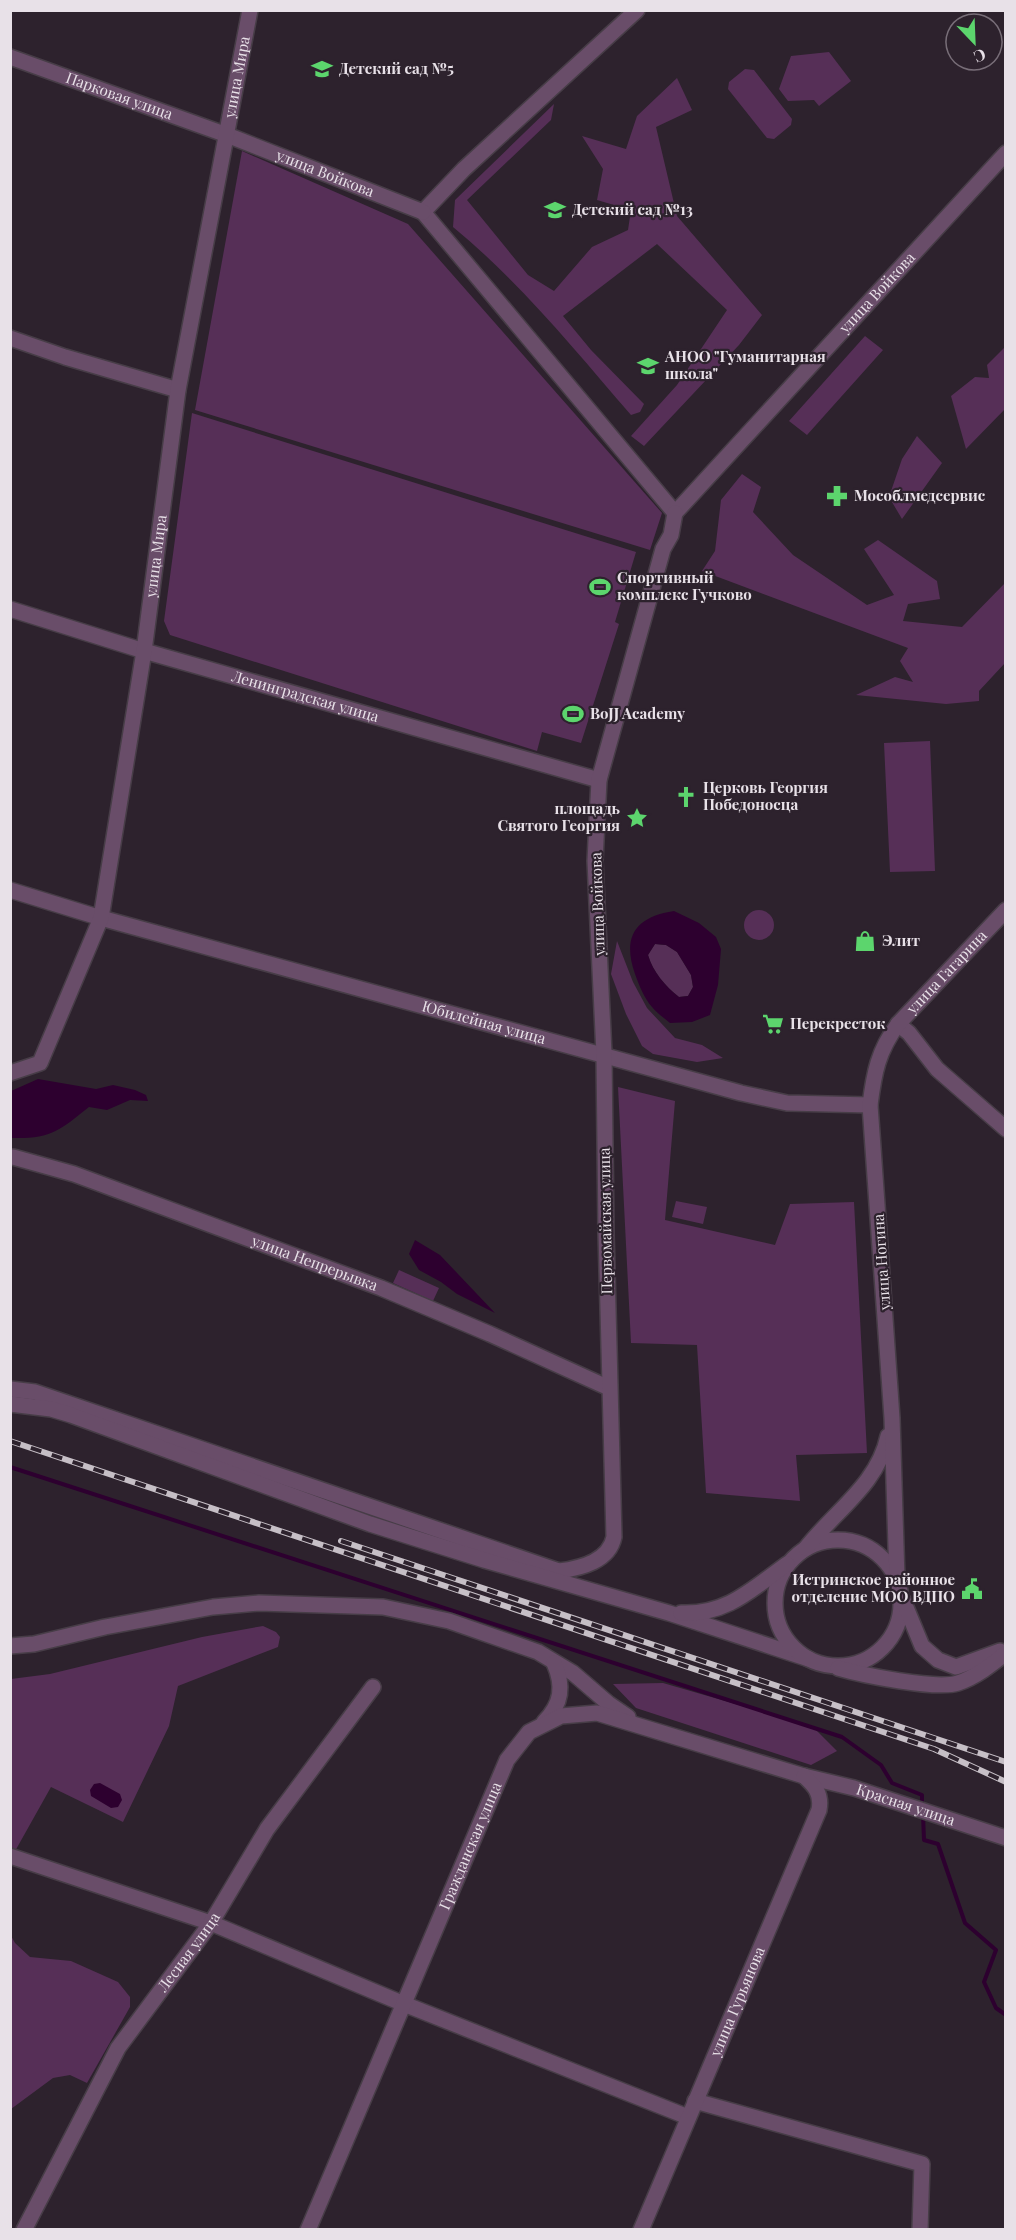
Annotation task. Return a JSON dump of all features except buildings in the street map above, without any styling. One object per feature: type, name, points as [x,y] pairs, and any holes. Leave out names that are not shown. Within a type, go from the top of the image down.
[{"type":"street","name":"улица Мира","points":[[10,1073],[40,1063],[100,918],[144,651],[178,390],[250,10]]},
{"type":"street","points":[[423,212],[464,169],[637,10]]},
{"type":"street","name":"Парковая улица","points":[[10,57],[227,135]]},
{"type":"street","name":"улица Войкова","points":[[227,135],[423,212],[675,513]]},
{"type":"street","name":"улица Войкова","points":[[604,1054],[595,861],[599,780],[663,549],[671,535],[675,513],[1005,153]]},
{"type":"street","points":[[10,338],[65,357],[178,390]]},
{"type":"street","name":"Ленинградская улица","points":[[10,609],[144,651],[599,780]]},
{"type":"street","name":"Юбилейная улица","points":[[10,890],[100,918],[741,1093],[787,1103],[870,1105]]},
{"type":"street","name":"улица Гагарина","points":[[870,1105],[874,1073],[885,1041],[898,1024],[1005,910]]},
{"type":"street","points":[[898,1024],[909,1033],[937,1069],[1005,1129]]},
{"type":"street","name":"Первомайская улица","points":[[10,1389],[35,1392],[559,1571],[574,1569],[593,1562],[607,1554],[614,1537],[609,1388],[604,1054]]},
{"type":"street","name":"улица Ногина","points":[[870,1105],[892,1418],[897,1579]]},
{"type":"street","name":"улица Непрерывка","points":[[11,1160],[74,1174],[381,1288],[609,1388]]},
{"type":"street","points":[[10,1404],[51,1409],[71,1415],[370,1524],[484,1560],[669,1613],[858,1674],[956,1684],[988,1667],[1005,1653]]},
{"type":"street","points":[[805,1549],[821,1528],[862,1489],[872,1476],[884,1451],[892,1418]]},
{"type":"street","points":[[669,1613],[702,1612],[725,1606],[747,1594],[805,1549],[836,1539],[858,1542],[878,1553],[892,1569],[922,1646],[938,1660],[956,1667],[1005,1648]]},
{"type":"street","points":[[789,1562],[778,1583],[776,1616],[791,1645],[808,1659]]},
{"type":"street","points":[[830,1665],[852,1665],[862,1662],[881,1650],[899,1622],[901,1596]]},
{"type":"street","points":[[10,1646],[44,1642],[105,1627],[213,1607],[259,1603],[382,1607],[449,1621],[538,1652],[573,1673],[622,1714],[646,1727]]},
{"type":"street","points":[[534,1730],[558,1704],[561,1683],[554,1662]]},
{"type":"street","name":"Лесная улица","points":[[24,2229],[118,2048],[211,1923],[267,1829],[373,1686]]},
{"type":"street","name":"Гражданская улица","points":[[308,2229],[507,1760],[529,1732],[561,1716],[597,1713],[804,1776]]},
{"type":"street","name":"Красная улица","points":[[804,1776],[854,1788],[1005,1838]]},
{"type":"street","name":"улица Гурьянова","points":[[640,2229],[819,1809],[819,1793],[804,1776]]},
{"type":"street","points":[[10,1856],[211,1923],[404,2004],[688,2117]]},
{"type":"street","points":[[695,2101],[922,2164],[920,2229]]},
{"type":"shaded area","points":[[829,52],[851,81],[819,106],[814,100],[788,101],[779,89],[791,56]]},
{"type":"shaded area","points":[[745,69],[754,70],[792,119],[791,125],[774,139],[767,138],[728,89],[729,82]]},
{"type":"shaded area","points":[[677,78],[692,110],[656,127],[677,216],[762,315],[739,345],[644,446],[631,436],[677,385],[727,310],[657,244],[563,316],[591,350],[644,404],[640,412],[631,415],[568,341],[524,294],[478,248],[453,227],[455,200],[554,104],[551,120],[467,200],[528,275],[554,291],[592,247],[628,230],[631,210],[597,200],[603,169],[582,136],[626,149],[637,116]]},
{"type":"shaded area","points":[[242,151],[408,224],[662,513],[650,550],[195,410]]},
{"type":"shaded area","points":[[865,336],[883,350],[807,435],[789,421]]},
{"type":"shaded area","points":[[1005,347],[1005,409],[966,449],[951,396],[975,377],[989,378],[987,365]]},
{"type":"shaded area","points":[[192,413],[636,552],[615,622],[619,624],[581,743],[542,732],[537,751],[170,635],[164,621]]},
{"type":"shaded area","points":[[917,436],[942,463],[902,519],[889,497],[902,459]]},
{"type":"shaded area","points":[[742,474],[761,487],[753,512],[793,555],[867,605],[894,595],[864,549],[878,540],[937,581],[940,599],[908,604],[903,621],[962,627],[1005,583],[1005,663],[979,691],[979,701],[946,704],[856,695],[895,677],[913,682],[900,661],[908,648],[702,571],[715,551],[721,500]]},
{"type":"shaded area","points":[[930,741],[935,871],[890,872],[884,743]]},
{"type":"shaded area","points":[[759,910],[770,914],[774,925],[770,936],[759,940],[748,936],[744,925],[748,914]]},
{"type":"shaded area","points":[[674,911],[699,923],[716,937],[721,949],[718,985],[710,1015],[692,1022],[670,1023],[654,1009],[640,987],[631,961],[631,939],[635,931],[650,918]],"holes":[[[655,944],[666,945],[677,952],[691,975],[693,987],[688,996],[679,997],[674,993],[660,978],[650,961],[648,955]]]},
{"type":"shaded area","points":[[617,941],[633,982],[647,1008],[675,1038],[702,1045],[723,1058],[697,1062],[653,1054],[642,1046],[626,1014],[611,974]]},
{"type":"shaded area","points":[[655,944],[666,945],[677,952],[691,975],[693,987],[688,996],[679,997],[656,973],[648,955]]},
{"type":"shaded area","points":[[38,1079],[96,1089],[113,1085],[146,1095],[148,1101],[130,1100],[107,1110],[89,1107],[54,1132],[36,1137],[11,1138],[11,1091]]},
{"type":"shaded area","points":[[618,1087],[675,1101],[665,1220],[775,1245],[790,1204],[854,1202],[867,1453],[796,1455],[800,1501],[706,1493],[697,1345],[631,1343]]},
{"type":"shaded area","points":[[676,1201],[707,1207],[703,1224],[672,1217]]},
{"type":"shaded area","points":[[415,1240],[440,1255],[495,1313],[457,1294],[419,1270],[409,1254]]},
{"type":"shaded area","points":[[399,1270],[439,1288],[433,1301],[393,1283]]},
{"type":"shaded area","points":[[263,1626],[276,1632],[280,1637],[278,1647],[178,1686],[169,1726],[123,1822],[51,1787],[14,1853],[11,1867],[11,1679],[50,1674],[202,1637]]},
{"type":"shaded area","points":[[663,1683],[812,1726],[837,1751],[811,1765],[636,1708],[613,1684]]},
{"type":"shaded area","points":[[100,1783],[120,1794],[122,1800],[118,1807],[111,1808],[91,1796],[90,1790],[94,1784]]},
{"type":"shaded area","points":[[10,1934],[15,1943],[30,1957],[71,1961],[118,1982],[130,1997],[130,2007],[87,2083],[70,2075],[53,2078],[11,2109]]},
{"type":"waterway","points":[[10,1467],[842,1737],[881,1765],[892,1783],[922,1795],[922,1807]]},
{"type":"waterway","points":[[923,1815],[924,1840],[938,1844],[965,1923],[996,1950],[984,1982],[996,2008],[1006,2015]]},
{"type":"railway","points":[[10,1441],[934,1749],[1006,1782]]},
{"type":"railway","points":[[341,1541],[1006,1762]]},
{"type":"place","name":"Детский сад №5","points":[[322,69]]},
{"type":"place","name":"Детский сад №13","points":[[555,210]]},
{"type":"place","name":"АНОО \"Гуманитарная школа\"","points":[[648,366]]},
{"type":"place","name":"Мособлмедсервис","points":[[837,496]]},
{"type":"place","name":"Спортивный комплекс Гучково","points":[[600,587]]},
{"type":"place","name":"BoJJ Academy","points":[[573,714]]},
{"type":"place","name":"Церковь Георгия Победоносца","points":[[686,797]]},
{"type":"place","name":"площадь Святого Георгия","points":[[637,818]]},
{"type":"place","name":"Элит","points":[[865,941]]},
{"type":"place","name":"Перекресток","points":[[773,1024]]},
{"type":"place","name":"Истринское районное отделение МОО ВДПО","points":[[972,1589]]}]
